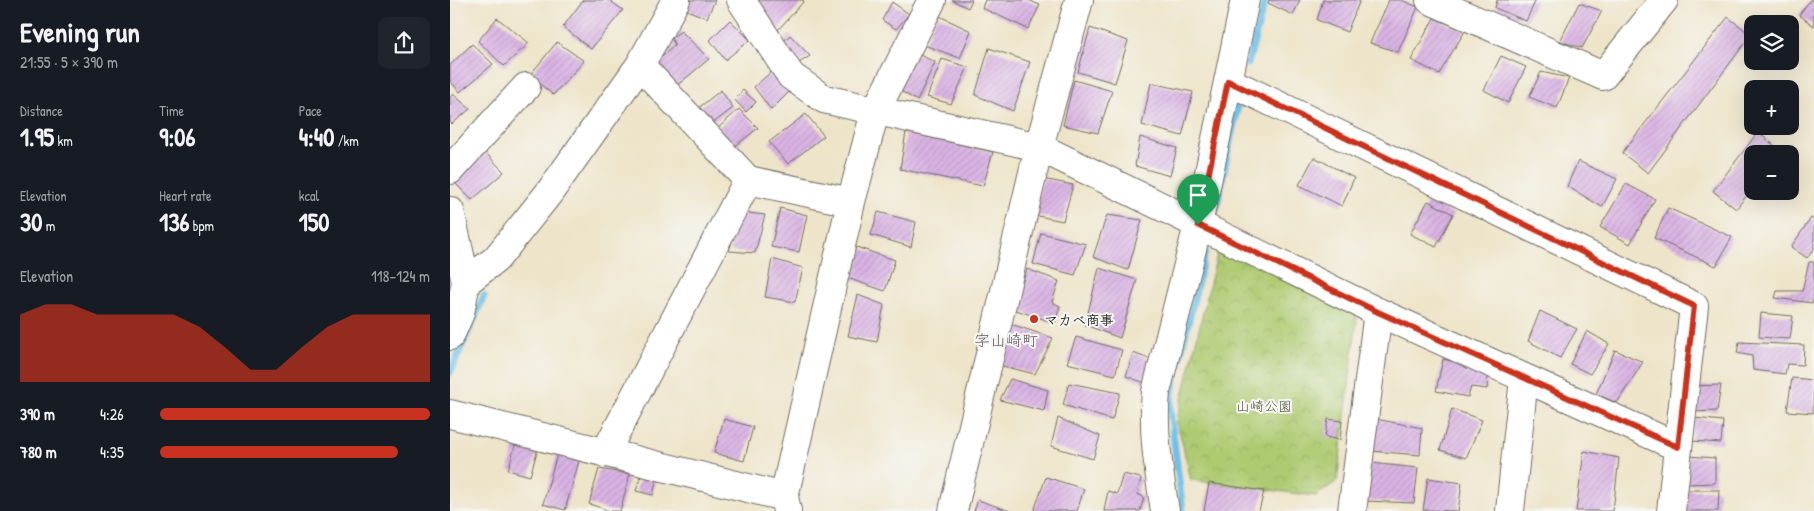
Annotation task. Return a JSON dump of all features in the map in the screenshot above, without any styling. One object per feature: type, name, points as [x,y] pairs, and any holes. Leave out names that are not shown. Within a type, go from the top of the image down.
[{"type":"street","points":[[466,282],[496,259],[537,208],[640,66],[676,0]]},
{"type":"street","points":[[741,0],[791,76],[824,99],[875,112],[1039,146],[1378,312],[1678,447]]},
{"type":"street","points":[[450,414],[605,453],[786,504],[851,202],[875,112],[932,0]]},
{"type":"street","points":[[953,511],[1039,146],[1079,0]]},
{"type":"street","points":[[1165,511],[1155,441],[1154,414],[1156,392],[1198,225],[1244,0]]},
{"type":"street","points":[[1430,0],[1603,76],[1664,0]]},
{"type":"street","points":[[640,66],[748,180],[851,202]]},
{"type":"street","points":[[1228,81],[1694,306],[1671,511]]},
{"type":"street","points":[[450,170],[526,87]]},
{"type":"street","points":[[605,453],[748,180]]},
{"type":"street","points":[[450,211],[466,282],[460,313],[450,336]]},
{"type":"street","points":[[1352,511],[1378,312]]},
{"type":"street","points":[[1510,511],[1524,378]]},
{"type":"green space","name":"山崎公園","points":[[1220,242],[1351,307],[1357,319],[1337,481],[1316,496],[1191,480],[1177,421]]},
{"type":"building","points":[[583,0],[609,0],[623,10],[591,49],[563,27]]},
{"type":"building","points":[[687,0],[715,0],[707,18],[684,9]]},
{"type":"building","points":[[760,0],[804,1],[776,32],[754,9]]},
{"type":"building","points":[[952,0],[972,0],[968,8]]},
{"type":"building","points":[[985,0],[1028,0],[1040,5],[1028,29],[982,8]]},
{"type":"building","points":[[1269,0],[1300,0],[1293,15],[1268,3]]},
{"type":"building","points":[[1323,0],[1360,0],[1347,32],[1317,20]]},
{"type":"building","points":[[1389,0],[1401,0],[1418,7],[1398,52],[1370,43]]},
{"type":"building","points":[[1497,0],[1536,0],[1526,21],[1495,8]]},
{"type":"building","points":[[1810,0],[1814,0],[1814,26],[1799,15]]},
{"type":"building","points":[[892,2],[909,14],[896,29],[882,20]]},
{"type":"building","points":[[1579,3],[1602,11],[1582,48],[1560,41]]},
{"type":"building","points":[[937,15],[971,31],[960,58],[924,45]]},
{"type":"building","points":[[1728,17],[1744,30],[1744,44],[1648,173],[1622,153]]},
{"type":"building","points":[[497,18],[529,43],[504,66],[478,41]]},
{"type":"building","points":[[1434,18],[1465,31],[1439,74],[1411,60]]},
{"type":"building","points":[[730,20],[750,40],[725,60],[710,40]]},
{"type":"building","points":[[1090,28],[1128,41],[1115,83],[1078,72]]},
{"type":"building","points":[[681,31],[709,59],[675,87],[655,63],[675,45],[671,38]]},
{"type":"building","points":[[790,35],[810,56],[799,63],[782,43]]},
{"type":"building","points":[[557,42],[584,61],[553,95],[530,75]]},
{"type":"building","points":[[472,44],[493,64],[460,92],[450,81],[450,65]]},
{"type":"building","points":[[989,48],[1030,62],[1013,111],[975,95]]},
{"type":"building","points":[[913,52],[935,62],[917,101],[896,88]]},
{"type":"building","points":[[1501,56],[1526,67],[1508,103],[1484,90]]},
{"type":"building","points":[[942,59],[968,67],[951,104],[927,97]]},
{"type":"building","points":[[771,72],[789,92],[771,110],[754,87]]},
{"type":"building","points":[[1541,72],[1569,78],[1557,108],[1529,97]]},
{"type":"building","points":[[1074,80],[1112,91],[1098,133],[1063,125]]},
{"type":"building","points":[[1151,83],[1193,92],[1182,136],[1142,125]]},
{"type":"building","points":[[721,90],[733,108],[709,126],[696,110]]},
{"type":"building","points":[[743,90],[756,102],[746,112],[734,99]]},
{"type":"building","points":[[453,94],[470,109],[452,124],[450,122],[450,97]]},
{"type":"building","points":[[739,109],[758,128],[733,148],[716,130]]},
{"type":"building","points":[[806,114],[824,136],[788,164],[769,142]]},
{"type":"building","points":[[906,132],[993,152],[983,186],[900,169]]},
{"type":"building","points":[[1756,135],[1762,135],[1774,145],[1748,145]]},
{"type":"building","points":[[1140,137],[1177,148],[1170,176],[1135,166]]},
{"type":"building","points":[[481,148],[504,172],[472,200],[452,180]]},
{"type":"building","points":[[1744,150],[1744,199],[1736,209],[1713,191]]},
{"type":"building","points":[[1314,157],[1354,178],[1342,206],[1299,185]]},
{"type":"building","points":[[1578,161],[1617,179],[1602,207],[1567,186]]},
{"type":"building","points":[[1043,179],[1073,185],[1063,221],[1033,215]]},
{"type":"building","points":[[1626,184],[1655,199],[1630,244],[1600,227]]},
{"type":"building","points":[[1428,201],[1453,214],[1436,247],[1410,234]]},
{"type":"building","points":[[780,208],[807,215],[799,252],[771,247]]},
{"type":"building","points":[[1668,208],[1732,237],[1716,266],[1654,238]]},
{"type":"building","points":[[741,212],[765,215],[755,253],[729,251]]},
{"type":"building","points":[[878,212],[916,222],[911,247],[871,235]]},
{"type":"building","points":[[1107,215],[1142,220],[1128,270],[1093,257]]},
{"type":"building","points":[[1811,218],[1814,220],[1814,249],[1807,258],[1791,247]]},
{"type":"building","points":[[1041,233],[1086,244],[1075,275],[1033,264]]},
{"type":"building","points":[[856,247],[895,260],[885,291],[844,277]]},
{"type":"building","points":[[772,259],[803,268],[795,302],[765,297]]},
{"type":"building","points":[[1809,262],[1814,262],[1814,297],[1812,303],[1775,298],[1777,291],[1802,291]]},
{"type":"building","points":[[1099,268],[1137,280],[1120,338],[1085,325]]},
{"type":"building","points":[[1027,269],[1059,281],[1052,302],[1060,306],[1055,323],[1013,309]]},
{"type":"building","points":[[858,295],[884,305],[877,342],[848,336]]},
{"type":"building","points":[[1540,311],[1577,329],[1560,358],[1528,341]]},
{"type":"building","points":[[1761,313],[1793,316],[1790,339],[1759,337]]},
{"type":"building","points":[[1008,323],[1053,338],[1035,374],[998,365]]},
{"type":"building","points":[[1587,331],[1609,344],[1590,374],[1570,364]]},
{"type":"building","points":[[1076,337],[1122,350],[1115,375],[1067,363]]},
{"type":"building","points":[[1739,342],[1804,345],[1803,365],[1787,364],[1785,374],[1753,370],[1752,356],[1737,353]]},
{"type":"building","points":[[1615,350],[1643,362],[1617,403],[1596,394]]},
{"type":"building","points":[[1133,353],[1152,360],[1145,383],[1126,376]]},
{"type":"building","points":[[1443,359],[1474,367],[1488,374],[1487,389],[1471,387],[1468,397],[1436,391]]},
{"type":"building","points":[[1792,378],[1814,380],[1813,413],[1787,411]]},
{"type":"building","points":[[1010,379],[1048,390],[1044,411],[1000,400]]},
{"type":"building","points":[[1069,383],[1120,393],[1112,420],[1063,405]]},
{"type":"building","points":[[1721,385],[1717,411],[1690,412],[1690,386]]},
{"type":"building","points":[[1452,409],[1482,420],[1466,458],[1440,450]]},
{"type":"building","points":[[1058,418],[1100,436],[1093,459],[1051,446]]},
{"type":"building","points":[[1694,418],[1723,421],[1721,443],[1692,441]]},
{"type":"building","points":[[724,419],[753,427],[744,461],[714,453]]},
{"type":"building","points":[[1328,419],[1342,421],[1340,440],[1325,437]]},
{"type":"building","points":[[1376,419],[1422,428],[1420,455],[1371,451]]},
{"type":"building","points":[[516,442],[538,448],[530,476],[508,470]]},
{"type":"building","points":[[1584,451],[1619,458],[1613,511],[1576,511]]},
{"type":"building","points":[[557,454],[579,461],[565,510],[543,504]]},
{"type":"building","points":[[1688,456],[1715,458],[1715,483],[1687,484]]},
{"type":"building","points":[[1370,463],[1418,468],[1414,503],[1365,501]]},
{"type":"building","points":[[599,469],[630,474],[620,511],[611,511],[589,504]]},
{"type":"building","points":[[642,473],[657,477],[653,495],[636,491]]},
{"type":"building","points":[[1123,474],[1141,478],[1137,494],[1144,497],[1140,511],[1104,511],[1108,491],[1117,494]]},
{"type":"building","points":[[1046,477],[1084,489],[1077,511],[1034,511]]},
{"type":"building","points":[[1428,478],[1462,483],[1458,511],[1423,510]]},
{"type":"building","points":[[1209,483],[1264,491],[1259,511],[1204,511]]},
{"type":"building","points":[[1682,490],[1719,490],[1718,511],[1681,511]]},
{"type":"building","points":[[978,500],[1010,511],[974,511]]},
{"type":"waterway","points":[[1248,64],[1265,0]]},
{"type":"waterway","points":[[1215,213],[1238,105]]},
{"type":"waterway","points":[[1183,511],[1170,410],[1173,387],[1205,252]]},
{"type":"waterway","points":[[450,373],[484,296]]},
{"type":"place","name":"マカベ商事","points":[[1034,319]]},
{"type":"district","name":"字山崎町","points":[[1006,340]]},
{"type":"route","points":[[1228,81],[1694,306],[1678,447],[1378,312],[1198,225],[1228,81]]}]
